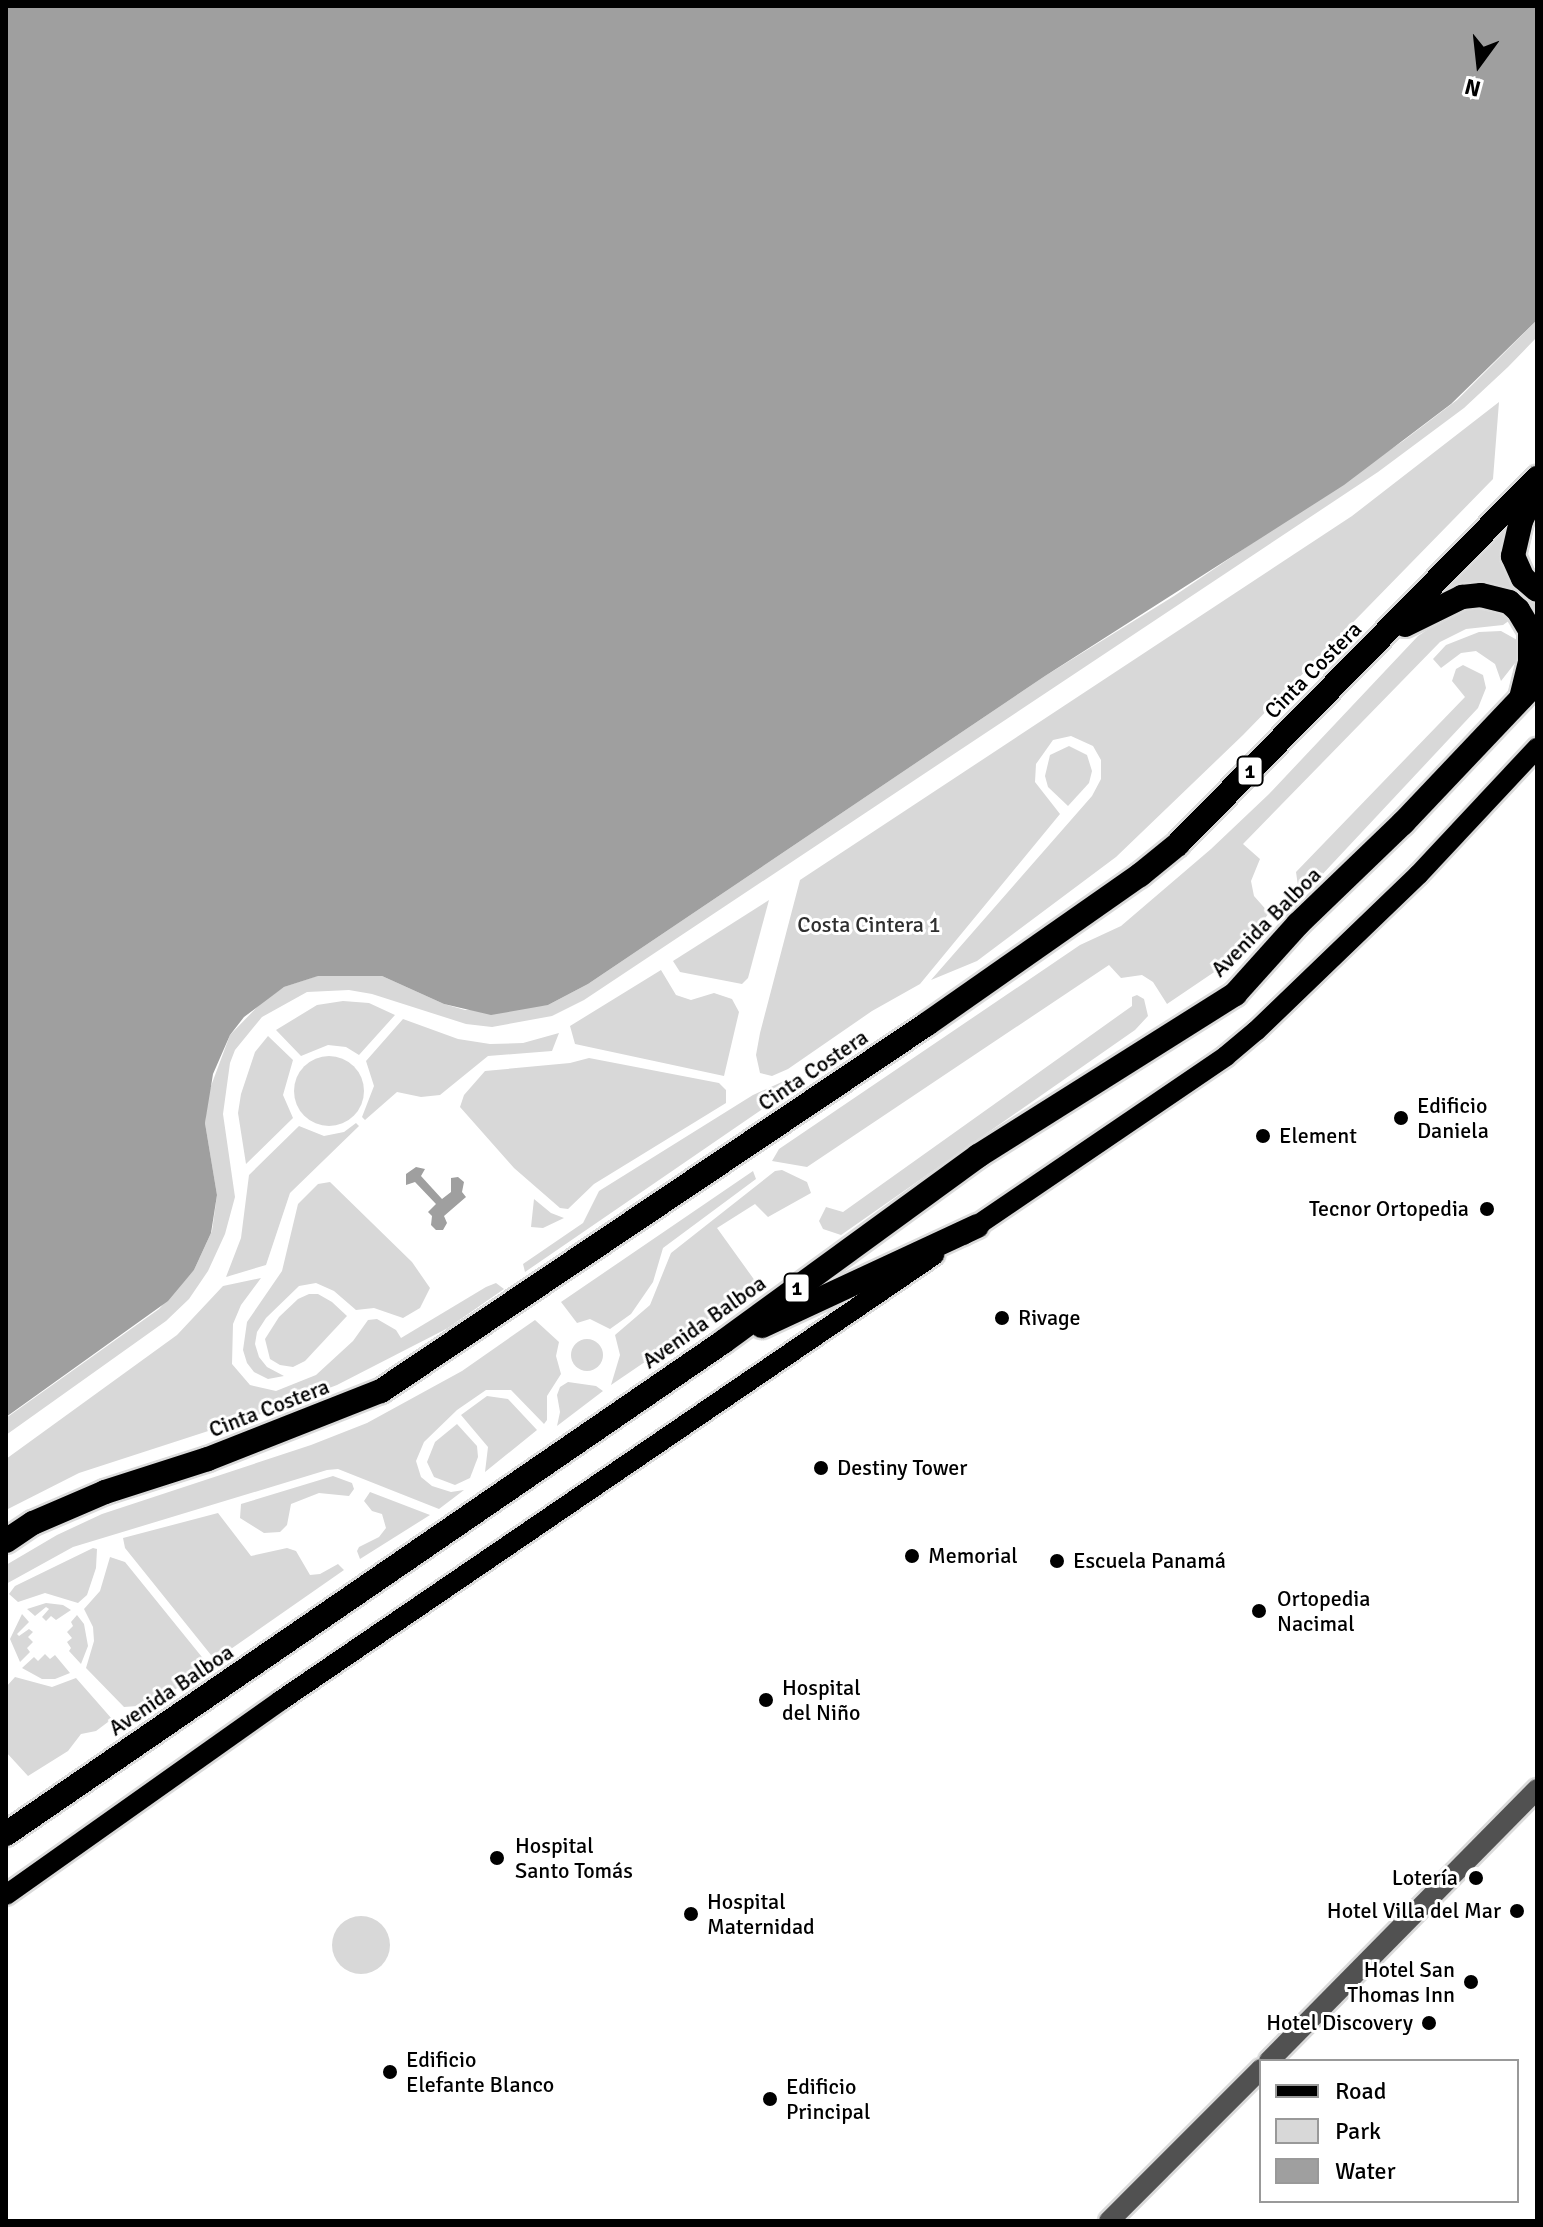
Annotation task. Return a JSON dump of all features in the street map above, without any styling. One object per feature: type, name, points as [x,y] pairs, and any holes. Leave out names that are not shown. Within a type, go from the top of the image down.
[{"type":"highway","name":"Cinta Costera","points":[[6,1541],[33,1523],[105,1492],[208,1459],[381,1391],[444,1352],[1140,875],[1178,844],[1537,478]]},
{"type":"highway","points":[[1537,488],[1518,531],[1513,556],[1523,578],[1537,590]]},
{"type":"highway","points":[[1379,641],[1419,616],[1462,597],[1496,597],[1518,610],[1530,630],[1529,691]]},
{"type":"highway","name":"Avenida Balboa","points":[[6,1834],[723,1342],[978,1156],[1235,994],[1298,924],[1403,823],[1529,691]]},
{"type":"highway","points":[[723,1342],[977,1226]]},
{"type":"main road","name":"1","points":[[6,1895],[267,1710],[1226,1056],[1419,874],[1537,748]]},
{"type":"street","points":[[1271,2059],[1537,1789]]},
{"type":"street","points":[[1109,2221],[1259,2071]]},
{"type":"green space","points":[[1537,320],[1537,337],[1508,367],[1464,408],[1378,472],[584,1000],[552,1016],[492,1027],[466,1024],[372,994],[349,990],[307,992],[262,1017],[235,1050],[230,1063],[223,1114],[235,1197],[225,1234],[208,1271],[189,1299],[166,1321],[6,1435],[6,1418],[159,1309],[194,1270],[212,1231],[217,1195],[205,1123],[208,1094],[230,1035],[261,1003],[284,987],[317,976],[347,974],[382,976],[444,1004],[465,1010],[548,1005],[588,984],[1045,676],[1174,596],[1403,441],[1457,400]]},
{"type":"green space","name":"Costa Cintera 1","points":[[1499,402],[1493,479],[1243,735],[1116,857],[977,961],[931,980],[1092,796],[1101,779],[1101,760],[1093,746],[1071,736],[1053,740],[1036,764],[1035,782],[1060,814],[920,984],[872,1011],[788,1069],[772,1076],[760,1073],[756,1055],[760,1033],[800,880],[1352,516]]},
{"type":"green space","points":[[1504,529],[1505,552],[1537,596],[1537,624],[1520,597],[1493,583],[1477,583],[1444,591]]},
{"type":"green space","points":[[1492,606],[1502,608],[1510,620],[1503,625],[1466,629],[1440,642],[1243,844],[1260,859],[1251,881],[1254,896],[1269,913],[1232,960],[1167,1004],[1153,982],[1142,975],[1121,978],[1109,965],[807,1167],[772,1161],[779,1149],[1080,945],[1121,926],[1211,849],[1269,794],[1418,636],[1452,613]]},
{"type":"green space","points":[[1501,631],[1519,641],[1519,658],[1501,681],[1495,664],[1476,651],[1461,653],[1441,668],[1433,659],[1446,645],[1479,632]]},
{"type":"green space","points":[[1463,665],[1483,675],[1486,688],[1478,708],[1318,879],[1306,889],[1298,886],[1296,872],[1465,697],[1452,681],[1456,669]]},
{"type":"green space","points":[[1069,746],[1087,755],[1092,771],[1089,783],[1068,806],[1048,787],[1045,776],[1050,755]]},
{"type":"green space","points":[[769,900],[748,978],[742,984],[680,972],[673,961]]},
{"type":"green space","points":[[661,970],[676,995],[691,1000],[714,993],[732,999],[739,1012],[724,1076],[575,1044],[570,1026]]},
{"type":"green space","points":[[1137,995],[1144,999],[1148,1016],[1135,1030],[841,1235],[823,1229],[819,1221],[826,1207],[843,1212],[1132,1006],[1132,997]]},
{"type":"green space","points":[[343,1001],[369,1003],[395,1015],[359,1055],[346,1047],[328,1045],[301,1056],[276,1030],[317,1005]]},
{"type":"green space","points":[[403,1019],[458,1039],[490,1044],[523,1043],[559,1033],[552,1051],[488,1056],[440,1095],[421,1097],[397,1092],[365,1120],[362,1117],[374,1086],[366,1061]]},
{"type":"green space","points":[[268,1036],[293,1060],[283,1095],[293,1118],[246,1164],[238,1113],[241,1094],[255,1052]]},
{"type":"green space","points":[[329,1056],[354,1066],[364,1091],[354,1116],[329,1126],[304,1116],[294,1091],[304,1066]]},
{"type":"green space","points":[[589,1058],[719,1083],[726,1090],[726,1103],[594,1184],[568,1209],[560,1208],[514,1168],[460,1107],[464,1095],[485,1071],[570,1063]]},
{"type":"green space","points":[[784,1081],[767,1106],[525,1272],[523,1264],[583,1223],[599,1191],[753,1095]]},
{"type":"green space","points":[[356,1123],[359,1126],[290,1193],[266,1265],[226,1277],[241,1238],[249,1175],[299,1126],[324,1136],[344,1132]]},
{"type":"green space","points":[[782,1170],[807,1182],[811,1193],[768,1217],[755,1204],[717,1228],[758,1285],[611,1385],[620,1355],[615,1335],[650,1305],[671,1253],[775,1171]]},
{"type":"green space","points":[[753,1171],[756,1179],[663,1248],[653,1282],[631,1314],[610,1329],[590,1319],[577,1323],[561,1302]]},
{"type":"green space","points":[[330,1182],[412,1262],[430,1288],[420,1308],[403,1318],[374,1308],[356,1310],[334,1291],[316,1283],[299,1286],[266,1318],[257,1332],[255,1344],[259,1357],[267,1367],[284,1376],[268,1379],[254,1372],[247,1363],[243,1350],[247,1322],[282,1271],[298,1204],[318,1184]]},
{"type":"green space","points":[[534,1199],[551,1213],[564,1218],[543,1228],[531,1227]]},
{"type":"green space","points":[[261,1278],[241,1305],[233,1324],[232,1364],[250,1385],[276,1391],[316,1375],[353,1341],[368,1320],[377,1319],[396,1330],[401,1338],[486,1287],[496,1283],[504,1289],[448,1328],[337,1385],[261,1414],[79,1473],[6,1510],[6,1459],[177,1335],[223,1286]]},
{"type":"green space","points":[[318,1294],[332,1302],[347,1316],[305,1361],[293,1367],[280,1365],[270,1359],[265,1339],[279,1317],[298,1299]]},
{"type":"green space","points":[[535,1320],[559,1342],[556,1356],[561,1374],[547,1396],[547,1420],[544,1424],[511,1390],[486,1390],[457,1410],[424,1442],[416,1461],[421,1477],[432,1486],[451,1492],[464,1490],[439,1509],[338,1469],[327,1470],[73,1547],[6,1584],[6,1565],[57,1535],[102,1514],[311,1445],[367,1423],[462,1371]]},
{"type":"green space","points":[[587,1339],[598,1344],[603,1355],[598,1366],[587,1371],[576,1366],[571,1355],[576,1344]]},
{"type":"green space","points":[[568,1382],[596,1386],[603,1391],[557,1426],[560,1412],[557,1395],[560,1387]]},
{"type":"green space","points":[[487,1396],[508,1399],[537,1430],[485,1472],[488,1447],[461,1415]]},
{"type":"green space","points":[[457,1424],[477,1446],[478,1457],[470,1478],[455,1485],[434,1477],[427,1462],[435,1442]]},
{"type":"green space","points":[[333,1476],[352,1483],[354,1489],[349,1496],[319,1493],[291,1504],[287,1525],[280,1532],[264,1533],[240,1518],[241,1504]]},
{"type":"green space","points":[[370,1492],[430,1515],[360,1559],[359,1547],[379,1537],[386,1528],[382,1514],[372,1511],[364,1501]]},
{"type":"green space","points":[[218,1513],[251,1556],[287,1548],[296,1551],[310,1575],[320,1574],[338,1564],[344,1570],[215,1660],[125,1548],[123,1538]]},
{"type":"green space","points":[[93,1548],[97,1549],[96,1568],[87,1595],[78,1603],[45,1593],[18,1602],[9,1594],[15,1586]]},
{"type":"green space","points":[[110,1557],[125,1562],[210,1667],[151,1705],[124,1707],[86,1668],[94,1641],[93,1627],[84,1609],[100,1591]]},
{"type":"green space","points":[[46,1603],[63,1605],[71,1610],[56,1620],[51,1616],[46,1621],[42,1617],[49,1609],[46,1607],[35,1616],[27,1609]]},
{"type":"green space","points":[[22,1614],[29,1622],[17,1634],[19,1636],[29,1629],[33,1632],[28,1637],[33,1642],[27,1648],[30,1652],[20,1662],[10,1639]]},
{"type":"green space","points":[[77,1615],[84,1624],[88,1646],[81,1664],[69,1651],[71,1648],[67,1642],[72,1638],[67,1632]]},
{"type":"green space","points":[[45,1654],[50,1659],[55,1655],[70,1673],[55,1679],[42,1679],[22,1668],[34,1657],[38,1661]]},
{"type":"green space","points":[[15,1677],[52,1687],[76,1678],[112,1719],[96,1731],[81,1734],[68,1751],[28,1776],[6,1752],[6,1687]]},
{"type":"green space","points":[[361,1916],[372,1918],[381,1925],[388,1934],[388,1956],[381,1965],[372,1972],[361,1974],[350,1972],[341,1965],[334,1956],[332,1945],[334,1934],[341,1925],[350,1918]]},
{"type":"water","points":[[6,6],[1537,6],[1537,320],[1451,404],[1344,485],[1045,676],[588,984],[548,1005],[491,1015],[444,1004],[382,976],[318,976],[284,987],[244,1017],[230,1035],[213,1074],[205,1123],[217,1195],[211,1233],[194,1270],[168,1301],[6,1417]]},
{"type":"water","points":[[416,1167],[425,1169],[421,1176],[442,1199],[451,1192],[451,1178],[458,1177],[464,1182],[462,1192],[466,1197],[444,1216],[447,1223],[443,1230],[436,1230],[431,1225],[432,1216],[428,1212],[436,1204],[415,1182],[406,1185],[406,1174]]},
{"type":"place","name":"Edificio Daniela","points":[[1401,1118]]},
{"type":"place","name":"Element","points":[[1263,1136]]},
{"type":"place","name":"Tecnor Ortopedia","points":[[1487,1209]]},
{"type":"place","name":"Rivage","points":[[1002,1318]]},
{"type":"place","name":"Destiny Tower","points":[[821,1468]]},
{"type":"place","name":"Memorial","points":[[912,1556]]},
{"type":"place","name":"Escuela Panamá","points":[[1057,1561]]},
{"type":"place","name":"Ortopedia Nacimal","points":[[1259,1611]]},
{"type":"place","name":"Hospital del Niño","points":[[766,1700]]},
{"type":"place","name":"Hospital Santo Tomás","points":[[497,1858]]},
{"type":"place","name":"Lotería","points":[[1476,1878]]},
{"type":"place","name":"Hotel Villa del Mar","points":[[1517,1911]]},
{"type":"place","name":"Hospital Maternidad","points":[[691,1914]]},
{"type":"place","name":"Hotel San Thomas Inn","points":[[1471,1982]]},
{"type":"place","name":"Hotel Discovery","points":[[1429,2023]]},
{"type":"place","name":"Edificio Elefante Blanco","points":[[390,2072]]},
{"type":"place","name":"Edificio Principal","points":[[770,2099]]}]
